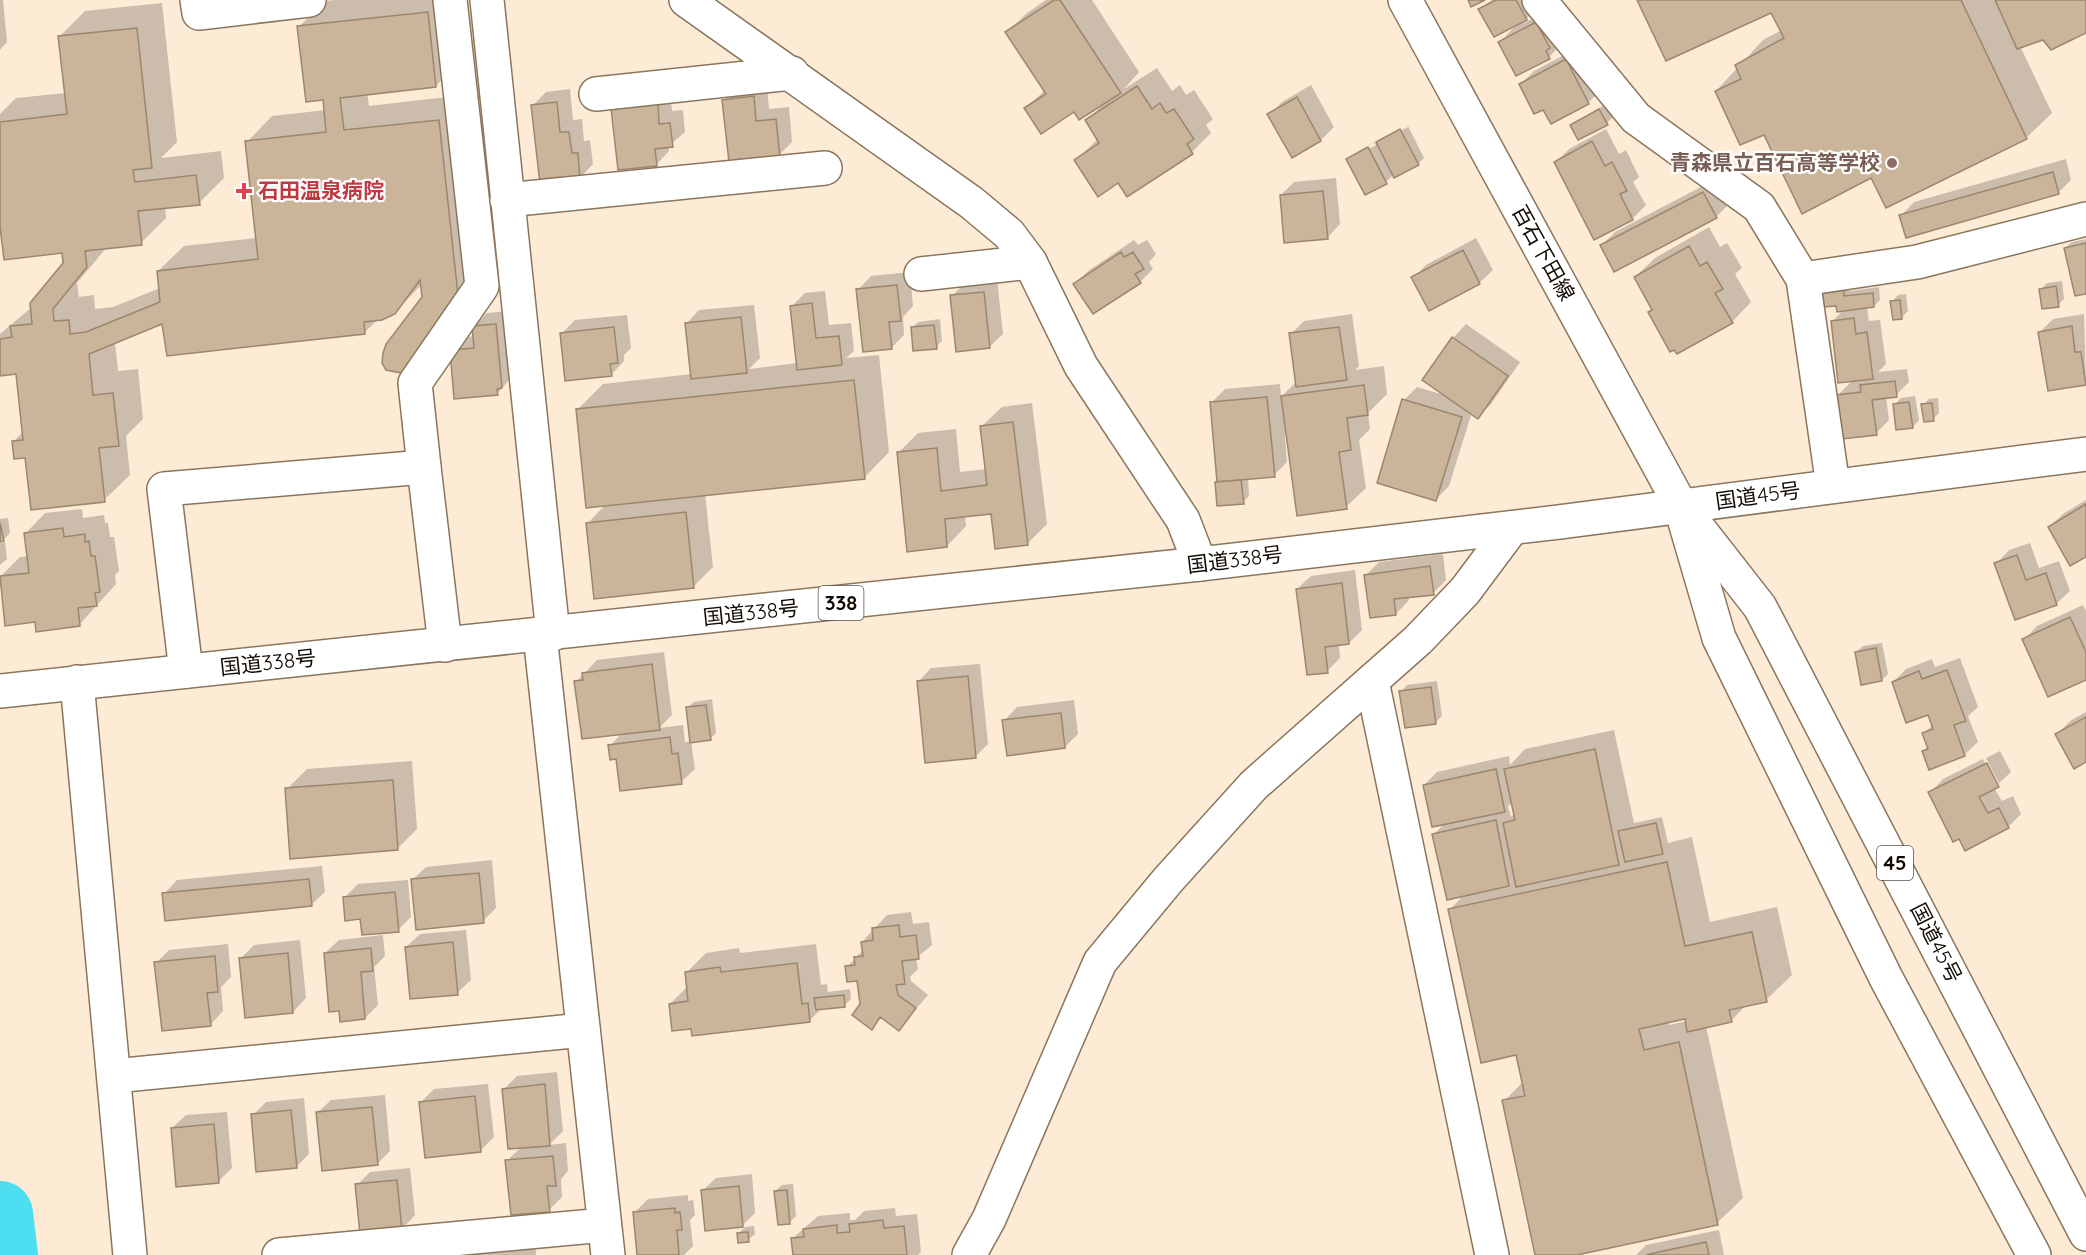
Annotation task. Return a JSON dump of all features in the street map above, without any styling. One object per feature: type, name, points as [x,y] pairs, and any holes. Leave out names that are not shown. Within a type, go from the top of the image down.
[{"type":"main road","points":[[197,0],[199,13],[309,0]]},
{"type":"main road","points":[[445,645],[415,383],[482,286],[450,0]]},
{"type":"main road","points":[[279,1255],[606,1240],[584,1030],[487,0]]},
{"type":"main road","points":[[686,0],[792,73],[972,203],[1009,234],[1030,262],[1081,366],[1183,520],[1200,564]]},
{"type":"main road","name":"百石下田線","points":[[1405,0],[1681,506]]},
{"type":"main road","points":[[1539,0],[1636,118],[1759,207],[1803,279],[1833,486]]},
{"type":"main road","points":[[596,94],[792,73]]},
{"type":"main road","points":[[507,200],[825,168]]},
{"type":"main road","points":[[1803,279],[1917,262],[2086,219]]},
{"type":"main road","points":[[921,273],[1030,262]]},
{"type":"main road","name":"国道45号","points":[[1681,506],[2086,454]]},
{"type":"main road","points":[[186,671],[164,489],[424,467]]},
{"type":"main road","points":[[1681,506],[1719,638],[1886,978],[2034,1255]]},
{"type":"main road","name":"国道45号","points":[[1681,506],[1760,607],[2086,1234]]},
{"type":"main road","name":"国道338号","points":[[0,691],[1200,564],[1681,506]]},
{"type":"main road","points":[[969,1255],[989,1219],[1100,962],[1168,880],[1254,785],[1418,639],[1465,591],[1512,528]]},
{"type":"main road","points":[[1372,681],[1492,1255]]},
{"type":"main road","points":[[77,682],[130,1255]]},
{"type":"main road","points":[[114,1076],[584,1030]]},
{"type":"building","points":[[1054,0],[1060,0],[1121,93],[1079,120],[1074,112],[1041,134],[1024,108],[1046,94],[1005,32]]},
{"type":"building","points":[[1468,0],[1485,0],[1471,7]]},
{"type":"building","points":[[1496,0],[1516,0],[1527,20],[1494,37],[1478,9]]},
{"type":"building","points":[[1637,0],[1961,0],[2027,139],[1886,208],[1871,178],[1802,214],[1764,135],[1740,145],[1715,91],[1741,79],[1735,65],[1784,38],[1771,13],[1666,61]]},
{"type":"building","points":[[1995,0],[2086,0],[2086,33],[2051,50],[2043,40],[2017,49]]},
{"type":"building","points":[[428,12],[436,87],[340,98],[344,130],[439,120],[459,304],[408,370],[401,373],[386,370],[382,363],[383,353],[386,344],[422,297],[420,280],[395,314],[382,320],[364,322],[365,334],[167,356],[162,324],[89,354],[93,395],[113,393],[119,446],[99,448],[105,502],[31,510],[25,458],[14,459],[12,441],[23,440],[16,374],[0,376],[0,339],[12,337],[10,326],[32,324],[30,303],[63,263],[62,253],[4,260],[0,227],[0,122],[67,114],[58,36],[137,28],[152,168],[133,170],[135,182],[196,175],[200,205],[138,211],[142,245],[85,251],[87,267],[53,309],[54,321],[69,320],[70,334],[86,332],[160,302],[157,271],[258,259],[245,141],[326,132],[323,100],[306,102],[297,26]]},
{"type":"building","points":[[1536,22],[1550,48],[1546,51],[1550,59],[1516,76],[1498,42]]},
{"type":"building","points":[[1566,59],[1589,104],[1551,124],[1543,110],[1534,114],[1519,84]]},
{"type":"building","points":[[1137,86],[1152,109],[1160,103],[1166,113],[1174,109],[1194,139],[1187,144],[1193,154],[1127,197],[1118,183],[1098,197],[1074,160],[1099,143],[1085,120]]},
{"type":"building","points":[[754,96],[756,121],[776,119],[780,157],[729,162],[722,100]]},
{"type":"building","points":[[1297,97],[1321,141],[1292,158],[1267,114]]},
{"type":"building","points":[[557,102],[560,132],[569,132],[572,153],[578,153],[580,179],[540,184],[531,105]]},
{"type":"building","points":[[658,103],[659,124],[670,123],[673,147],[655,149],[657,166],[618,170],[611,108]]},
{"type":"building","points":[[1599,109],[1608,125],[1578,140],[1570,125]]},
{"type":"building","points":[[1400,129],[1419,165],[1394,178],[1376,142]]},
{"type":"building","points":[[1592,141],[1605,166],[1612,162],[1627,191],[1620,194],[1633,220],[1594,240],[1554,162]]},
{"type":"building","points":[[1368,147],[1387,184],[1365,195],[1346,159]]},
{"type":"building","points":[[2053,172],[2059,194],[1906,238],[1899,215]]},
{"type":"building","points":[[1323,191],[1328,239],[1284,243],[1280,195]]},
{"type":"building","points":[[1703,192],[1717,218],[1614,272],[1600,245]]},
{"type":"building","points":[[2086,243],[2086,294],[2075,296],[2064,248]]},
{"type":"building","points":[[1689,246],[1700,266],[1707,262],[1723,289],[1715,293],[1733,323],[1677,354],[1674,350],[1670,352],[1648,312],[1652,310],[1634,277]]},
{"type":"building","points":[[1463,250],[1480,284],[1429,311],[1411,277]]},
{"type":"building","points":[[1121,252],[1124,257],[1133,252],[1144,269],[1135,274],[1141,283],[1093,314],[1073,284]]},
{"type":"building","points":[[897,285],[901,321],[889,322],[892,349],[863,352],[856,289]]},
{"type":"building","points":[[2056,286],[2059,307],[2042,309],[2039,289]]},
{"type":"building","points":[[1844,290],[1844,296],[1873,293],[1874,307],[1837,312],[1836,306],[1823,307],[1821,293]]},
{"type":"building","points":[[984,292],[990,348],[956,352],[950,295]]},
{"type":"building","points":[[1900,300],[1902,319],[1893,320],[1890,301]]},
{"type":"building","points":[[812,303],[816,338],[839,336],[842,365],[797,370],[790,306]]},
{"type":"building","points":[[741,317],[747,373],[691,379],[685,323]]},
{"type":"building","points":[[1854,318],[1856,334],[1867,332],[1873,379],[1838,383],[1831,321]]},
{"type":"building","points":[[496,324],[502,388],[497,389],[498,395],[454,399],[450,350],[474,348],[472,326]]},
{"type":"building","points":[[934,325],[937,349],[913,351],[911,327]]},
{"type":"building","points":[[2072,326],[2075,352],[2081,352],[2086,385],[2048,391],[2038,332]]},
{"type":"building","points":[[614,327],[618,363],[610,364],[612,376],[565,381],[560,333]]},
{"type":"building","points":[[1339,327],[1347,380],[1296,387],[1289,333]]},
{"type":"building","points":[[1452,337],[1508,376],[1478,419],[1422,380]]},
{"type":"building","points":[[854,380],[865,479],[586,508],[576,409]]},
{"type":"building","points":[[1895,381],[1897,397],[1872,400],[1877,435],[1842,439],[1837,395],[1861,392],[1860,385]]},
{"type":"building","points":[[1364,385],[1368,415],[1347,418],[1351,450],[1339,452],[1347,509],[1297,516],[1281,396]]},
{"type":"building","points":[[1267,397],[1275,477],[1217,482],[1210,402]]},
{"type":"building","points":[[1402,399],[1462,417],[1436,501],[1377,483]]},
{"type":"building","points":[[1909,402],[1913,428],[1896,430],[1893,404]]},
{"type":"building","points":[[1932,403],[1934,421],[1924,422],[1921,404]]},
{"type":"building","points":[[1013,422],[1028,545],[995,549],[991,514],[945,519],[947,547],[907,552],[897,452],[937,448],[941,491],[987,485],[980,426]]},
{"type":"building","points":[[1241,480],[1244,504],[1217,506],[1215,482]]},
{"type":"building","points":[[2086,504],[2086,557],[2070,566],[2048,527]]},
{"type":"building","points":[[686,512],[694,588],[594,599],[586,523]]},
{"type":"building","points":[[0,523],[4,541],[0,542]]},
{"type":"building","points":[[63,528],[64,537],[85,534],[85,542],[89,541],[91,556],[95,556],[100,592],[95,593],[97,606],[78,608],[80,626],[36,632],[35,622],[5,626],[0,576],[29,573],[24,533]]},
{"type":"building","points":[[2017,555],[2026,580],[2046,573],[2057,605],[2015,620],[1994,563]]},
{"type":"building","points":[[1430,566],[1434,595],[1394,599],[1396,615],[1370,618],[1364,575]]},
{"type":"building","points":[[1342,583],[1349,644],[1325,647],[1328,673],[1307,675],[1296,589]]},
{"type":"building","points":[[2070,617],[2086,652],[2086,680],[2048,697],[2022,639]]},
{"type":"building","points":[[1876,648],[1882,681],[1861,685],[1855,652]]},
{"type":"building","points":[[652,664],[660,730],[582,739],[574,681],[583,680],[582,673]]},
{"type":"building","points":[[1947,670],[1966,721],[1954,725],[1965,756],[1929,770],[1922,751],[1928,749],[1922,733],[1933,729],[1928,715],[1906,723],[1892,682],[1919,671],[1922,679]]},
{"type":"building","points":[[968,676],[976,758],[925,763],[917,681]]},
{"type":"building","points":[[1431,687],[1436,724],[1405,728],[1399,691]]},
{"type":"building","points":[[706,705],[711,740],[690,743],[686,707]]},
{"type":"building","points":[[1061,713],[1065,748],[1007,756],[1002,720]]},
{"type":"building","points":[[2086,717],[2086,762],[2074,769],[2055,734]]},
{"type":"building","points":[[670,737],[672,754],[678,753],[682,784],[620,791],[616,759],[610,760],[608,745]]},
{"type":"building","points":[[1595,749],[1619,865],[1516,887],[1503,823],[1515,820],[1504,769]]},
{"type":"building","points":[[1987,763],[1999,787],[1979,797],[1988,813],[1999,808],[2009,828],[1965,851],[1959,839],[1953,842],[1928,792]]},
{"type":"building","points":[[1496,769],[1505,812],[1432,827],[1423,785]]},
{"type":"building","points":[[393,780],[398,850],[290,859],[285,788]]},
{"type":"building","points":[[1496,820],[1509,886],[1447,900],[1432,834]]},
{"type":"building","points":[[1656,823],[1663,854],[1625,862],[1618,831]]},
{"type":"building","points":[[1667,862],[1685,946],[1752,932],[1767,1002],[1729,1010],[1732,1022],[1687,1032],[1685,1019],[1639,1029],[1644,1050],[1679,1042],[1718,1225],[1577,1255],[1535,1255],[1502,1100],[1525,1096],[1516,1055],[1481,1063],[1448,909]]},
{"type":"building","points":[[479,873],[484,923],[416,930],[411,879]]},
{"type":"building","points":[[309,879],[312,906],[165,921],[162,893]]},
{"type":"building","points":[[395,892],[399,932],[362,935],[360,919],[345,921],[343,897]]},
{"type":"building","points":[[899,925],[900,937],[916,935],[919,959],[902,961],[905,984],[896,985],[898,995],[916,1008],[899,1031],[880,1017],[872,1030],[852,1015],[860,1004],[857,981],[847,982],[845,966],[855,965],[854,957],[863,956],[861,942],[873,940],[872,928]]},
{"type":"building","points":[[453,942],[458,995],[410,999],[405,947]]},
{"type":"building","points":[[371,948],[373,971],[361,972],[365,1019],[340,1022],[339,1011],[329,1012],[324,953]]},
{"type":"building","points":[[288,953],[293,1013],[245,1018],[239,958]]},
{"type":"building","points":[[215,956],[218,992],[207,993],[211,1026],[162,1031],[154,962]]},
{"type":"building","points":[[797,963],[802,1004],[808,1003],[810,1022],[692,1036],[691,1029],[672,1031],[669,1004],[688,1001],[685,972],[720,967],[721,972]]},
{"type":"building","points":[[844,995],[845,1007],[816,1010],[814,998]]},
{"type":"building","points":[[545,1084],[550,1146],[508,1149],[502,1089]]},
{"type":"building","points":[[475,1096],[481,1152],[425,1158],[419,1102]]},
{"type":"building","points":[[372,1107],[378,1165],[322,1171],[316,1112]]},
{"type":"building","points":[[291,1110],[297,1168],[256,1172],[251,1114]]},
{"type":"building","points":[[214,1124],[219,1183],[176,1187],[171,1128]]},
{"type":"building","points":[[553,1156],[556,1186],[547,1186],[550,1212],[511,1215],[505,1160]]},
{"type":"building","points":[[397,1180],[402,1230],[360,1234],[355,1184]]},
{"type":"building","points":[[739,1186],[743,1227],[705,1231],[701,1190]]},
{"type":"building","points":[[787,1190],[790,1224],[778,1225],[774,1191]]},
{"type":"building","points":[[675,1208],[675,1213],[680,1212],[682,1230],[677,1230],[679,1255],[637,1255],[633,1212]]},
{"type":"building","points":[[883,1220],[884,1228],[904,1226],[907,1255],[793,1255],[791,1238],[804,1237],[803,1229],[837,1225],[837,1233],[850,1232],[849,1224]]},
{"type":"building","points":[[748,1232],[749,1242],[738,1243],[737,1233]]},
{"type":"building","points":[[1706,1242],[1709,1255],[1646,1255],[1659,1252]]},
{"type":"waterway","points":[[0,1214],[5,1255]]},
{"type":"place","name":"青森県立百石高等学校","points":[[1892,163]]},
{"type":"place","name":"石田温泉病院","points":[[244,191]]}]
